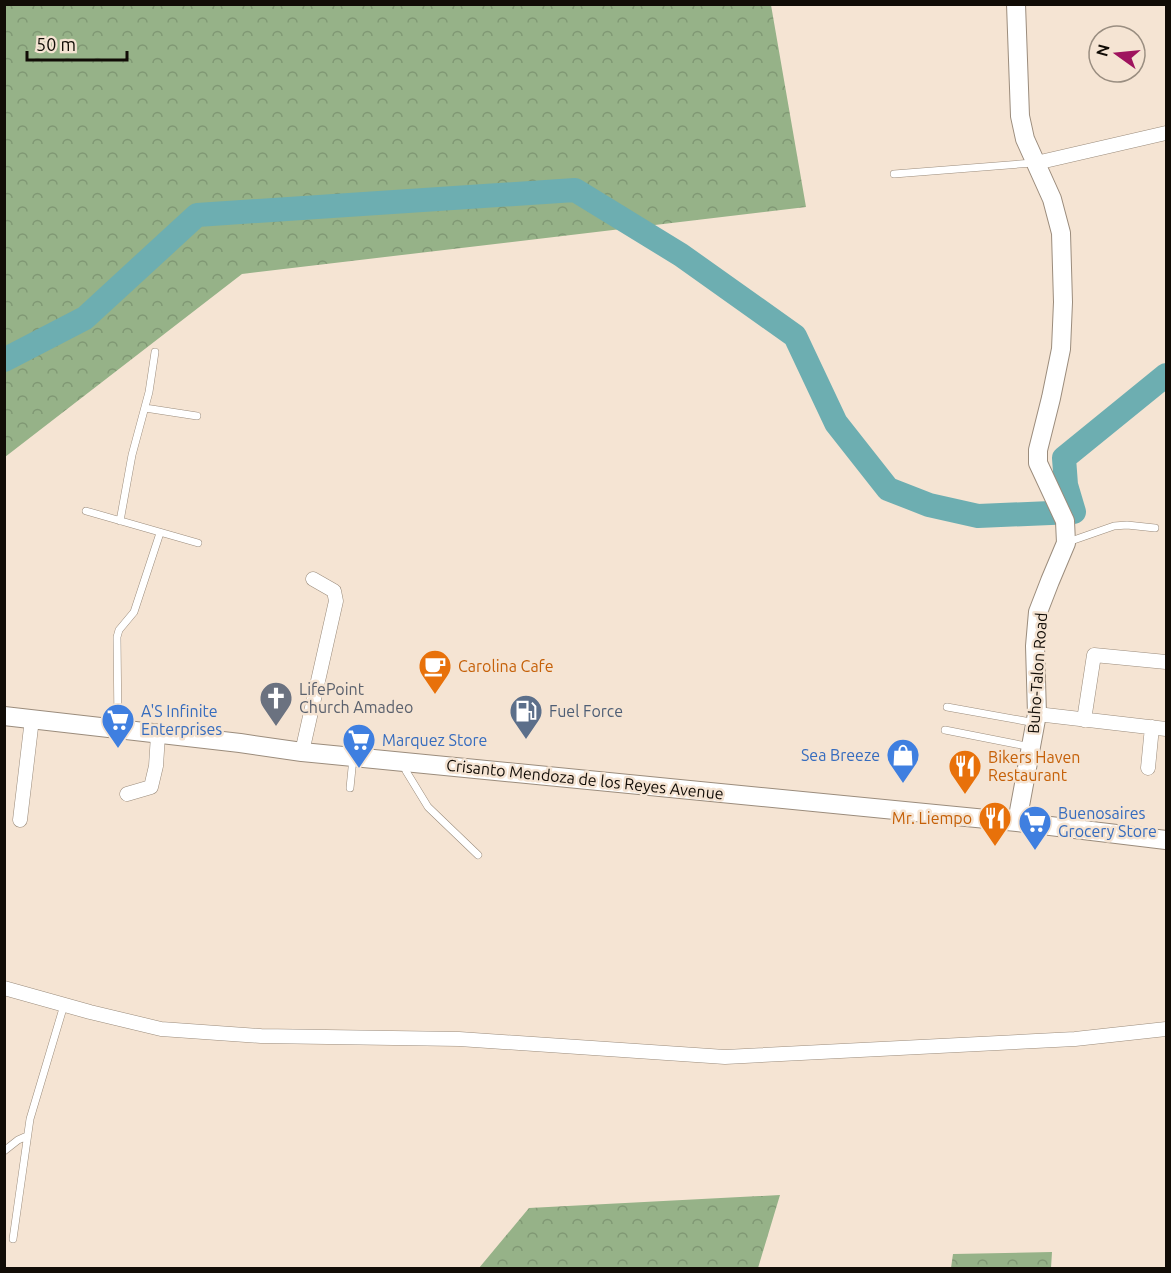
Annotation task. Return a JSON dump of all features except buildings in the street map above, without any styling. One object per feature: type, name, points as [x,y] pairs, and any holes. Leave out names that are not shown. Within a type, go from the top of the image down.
[{"type":"main road","name":"Buho-Talon Road","points":[[1016,4],[1020,116],[1024,139],[1052,199],[1061,233],[1063,302],[1061,350],[1038,450],[1038,463],[1065,521],[1066,543],[1038,612],[1035,646],[1036,718],[1017,822]]},
{"type":"main road","name":"Crisanto Mendoza de los Reyes Avenue","points":[[4,716],[302,752],[1017,822],[1167,840]]},
{"type":"street","points":[[1036,162],[1167,133]]},
{"type":"street","points":[[302,752],[336,601],[334,591],[313,579]]},
{"type":"street","points":[[1084,720],[1094,655],[1167,662]]},
{"type":"street","points":[[1036,718],[1084,720],[1167,729]]},
{"type":"street","points":[[20,820],[32,719]]},
{"type":"street","points":[[1148,768],[1152,727]]},
{"type":"street","points":[[127,794],[151,787],[156,766],[158,735]]},
{"type":"street","points":[[4,988],[161,1029],[261,1036],[459,1039],[725,1057],[1076,1039],[1167,1029]]},
{"type":"lane","points":[[894,174],[1036,162]]},
{"type":"lane","points":[[120,521],[132,455],[149,392],[155,352]]},
{"type":"lane","points":[[145,408],[197,416]]},
{"type":"lane","points":[[86,511],[198,543]]},
{"type":"lane","points":[[1066,543],[1114,526],[1155,528]]},
{"type":"lane","points":[[118,730],[117,637],[119,630],[134,612],[160,532]]},
{"type":"lane","points":[[946,708],[1036,718]]},
{"type":"lane","points":[[945,730],[1031,747]]},
{"type":"lane","points":[[350,788],[353,757]]},
{"type":"lane","points":[[404,761],[406,771],[428,807],[478,855]]},
{"type":"lane","points":[[13,1239],[30,1119],[64,1005]]},
{"type":"lane","points":[[4,1151],[27,1136]]},
{"type":"green space","points":[[5,4],[771,5],[806,207],[242,274],[5,457]]},
{"type":"green space","points":[[780,1195],[758,1268],[479,1268],[529,1208]]},
{"type":"green space","points":[[1052,1252],[1051,1268],[951,1268],[953,1254]]},
{"type":"waterway","points":[[4,360],[85,318],[197,215],[575,190],[681,255],[795,336],[836,423],[888,489],[929,505],[978,516],[1074,512],[1066,485],[1064,458],[1166,375]]},
{"type":"place","name":"Carolina Cafe","points":[[435,695]]},
{"type":"place","name":"LifePoint Church Amadeo","points":[[276,727]]},
{"type":"place","name":"Fuel Force","points":[[526,740]]},
{"type":"place","name":"A'S Infinite Enterprises","points":[[118,749]]},
{"type":"place","name":"Marquez Store","points":[[359,769]]},
{"type":"place","name":"Sea Breeze","points":[[903,784]]},
{"type":"place","name":"Bikers Haven Restaurant","points":[[965,795]]},
{"type":"place","name":"Mr. Liempo","points":[[995,847]]},
{"type":"place","name":"Buenosaires Grocery Store","points":[[1035,851]]}]
